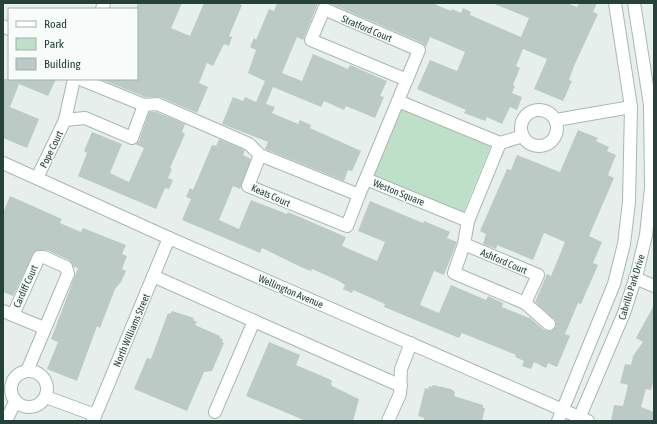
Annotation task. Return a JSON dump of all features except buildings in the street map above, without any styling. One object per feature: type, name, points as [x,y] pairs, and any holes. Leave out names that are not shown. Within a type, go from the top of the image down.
[{"type":"street","name":"Cabrillo Park Drive","points":[[558,421],[614,284],[624,244],[629,202],[632,107],[615,3]]},
{"type":"street","name":"Cabrillo Park Drive","points":[[582,420],[624,313],[646,236],[651,188],[653,104],[634,3]]},
{"type":"street","name":"Stratford Court","points":[[398,101],[407,80],[419,50],[322,6],[310,40],[407,80]]},
{"type":"street","name":"Pope Court","points":[[37,178],[65,120],[74,80]]},
{"type":"street","points":[[82,80],[144,105],[157,104],[249,144],[260,156],[359,195]]},
{"type":"street","points":[[398,101],[500,143],[523,136]]},
{"type":"street","name":"Weston Square","points":[[398,101],[366,179],[468,221]]},
{"type":"street","name":"Pope Court","points":[[65,120],[85,118],[132,138],[144,105]]},
{"type":"street","points":[[556,120],[632,107]]},
{"type":"street","points":[[537,110],[548,112],[556,120],[557,126],[554,138],[544,145],[532,144],[523,136],[521,130],[523,119],[531,111],[537,110]]},
{"type":"street","points":[[500,143],[468,221],[464,244],[454,273],[525,303],[549,324]]},
{"type":"street","name":"Keats Court","points":[[260,156],[248,186],[347,226],[366,179]]},
{"type":"street","name":"Wellington Avenue","points":[[3,163],[169,238],[563,409],[582,420]]},
{"type":"street","name":"North Williams Street","points":[[94,418],[169,238]]},
{"type":"street","name":"Ashford Court","points":[[464,244],[538,275],[525,303]]},
{"type":"street","name":"Cardiff Court","points":[[8,313],[39,257],[44,257],[66,267],[68,274],[27,371]]},
{"type":"street","points":[[153,276],[401,386]]},
{"type":"street","points":[[635,278],[654,286]]},
{"type":"street","points":[[8,313],[44,328]]},
{"type":"street","points":[[215,412],[254,322]]},
{"type":"street","points":[[388,421],[400,394],[401,369],[411,344]]},
{"type":"street","points":[[27,371],[35,372],[44,379],[47,385],[46,397],[43,402],[32,408],[20,406],[12,397],[11,385],[17,375],[27,371]]},
{"type":"street","points":[[46,397],[94,418]]},
{"type":"street","points":[[6,421],[15,402]]},
{"type":"green space","points":[[400,105],[492,143],[463,213],[370,176]]}]
